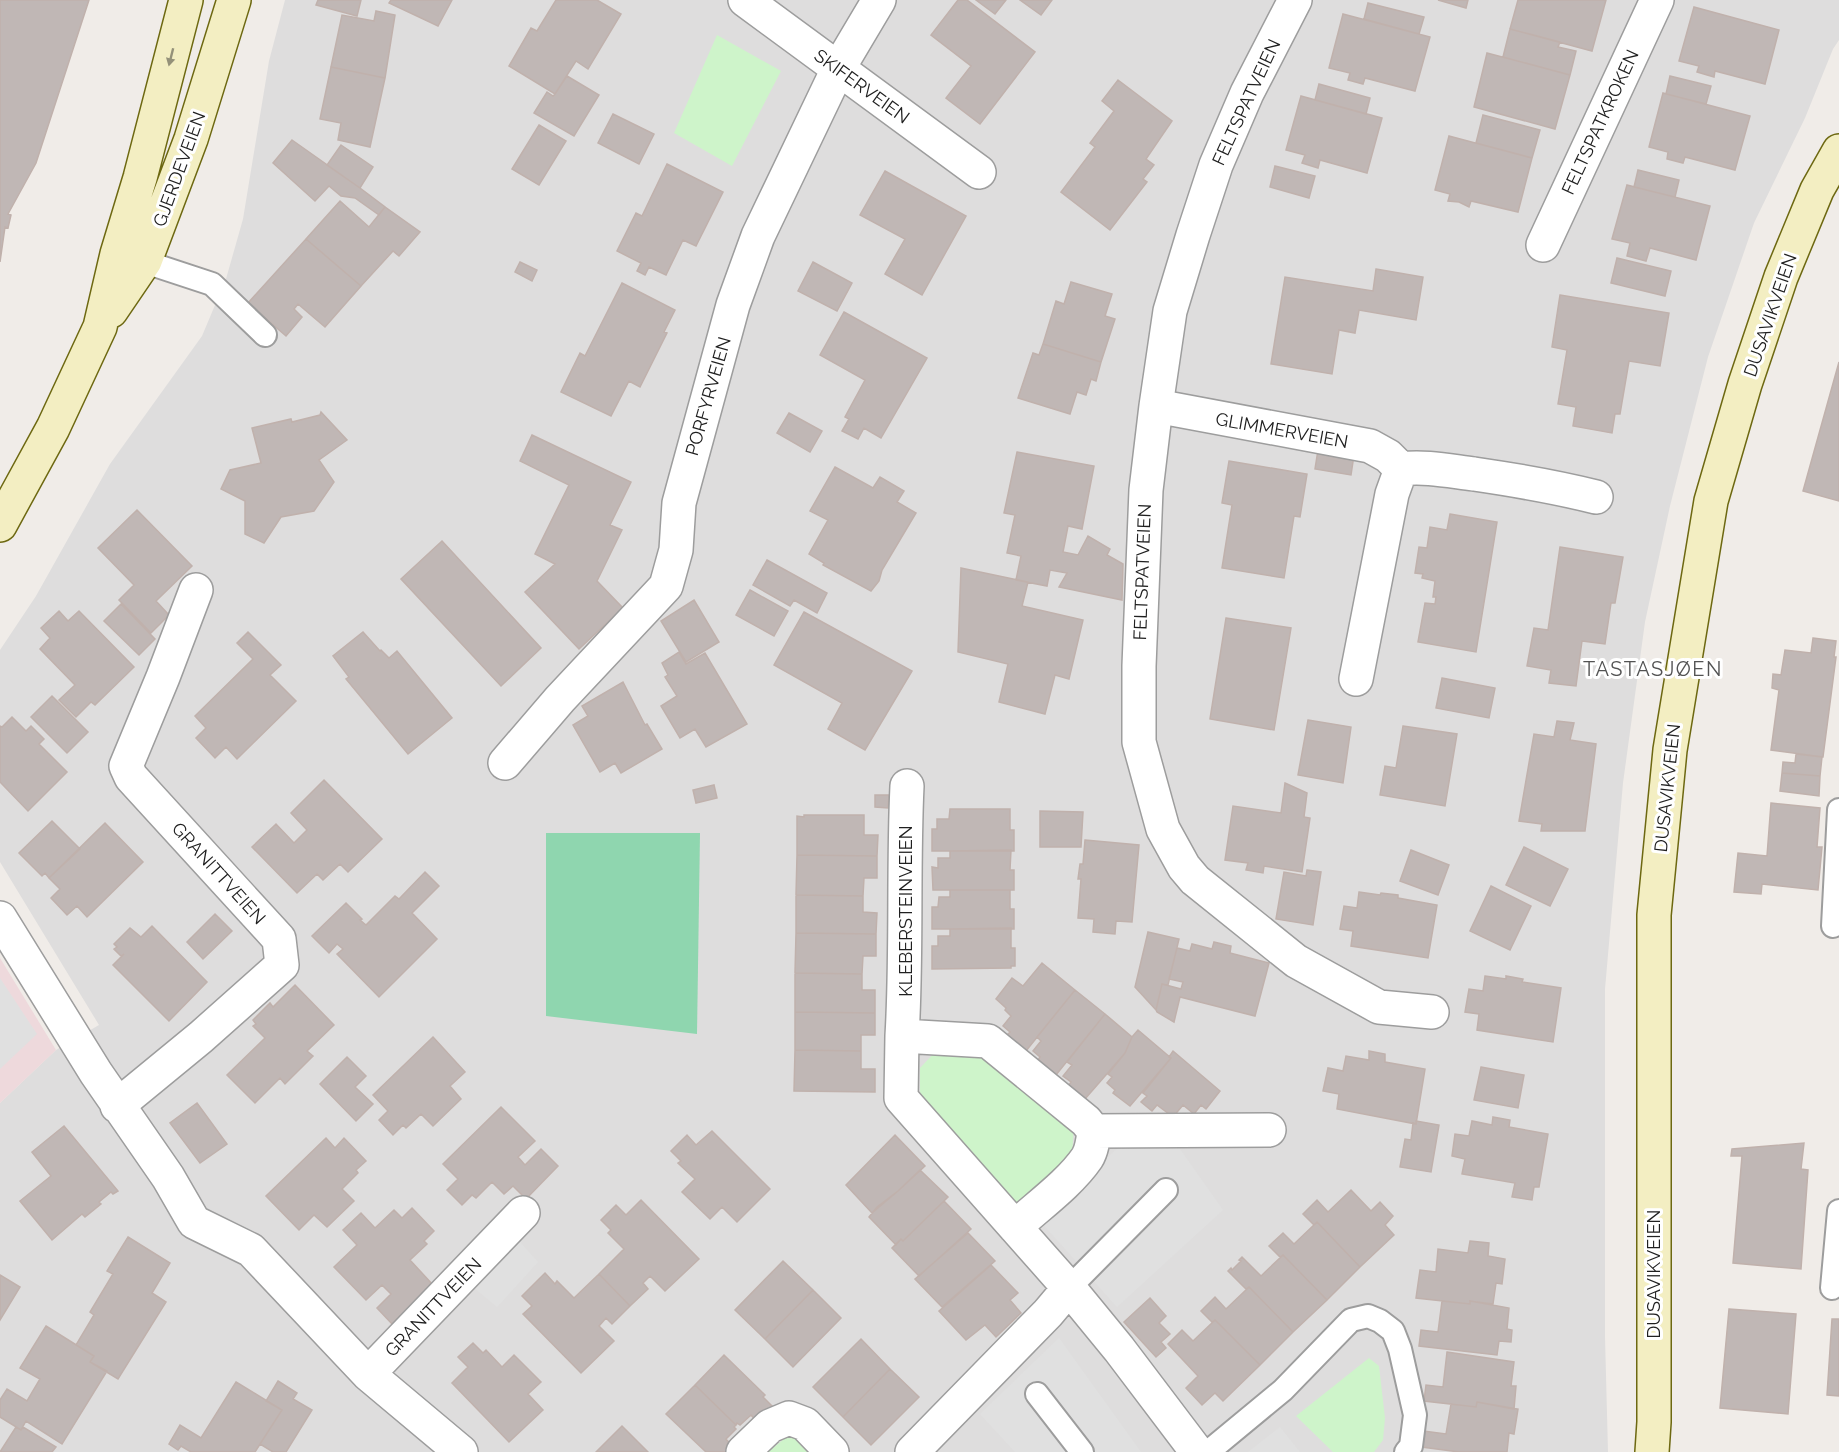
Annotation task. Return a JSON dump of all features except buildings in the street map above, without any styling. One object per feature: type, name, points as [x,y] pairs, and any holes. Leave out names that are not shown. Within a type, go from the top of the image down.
[{"type":"main road","name":"GJERDEVEIEN","points":[[130,258],[140,178],[186,0]]},
{"type":"main road","name":"GJERDEVEIEN","points":[[0,525],[53,428],[130,258],[191,139],[234,0]]},
{"type":"main road","name":"DUSAVIKVEIEN","points":[[1652,1452],[1654,1422],[1654,915],[1670,750],[1711,501],[1745,384],[1781,277],[1817,190],[1839,151]]},
{"type":"street","name":"SKIFERVEIEN","points":[[745,0],[979,172]]},
{"type":"street","name":"PORFYRVEIEN","points":[[505,763],[560,699],[666,586],[676,550],[679,503],[733,305],[758,236],[838,69],[879,0]]},
{"type":"street","name":"FELTSPATVEIEN","points":[[1295,0],[1247,93],[1216,165],[1170,311],[1146,490],[1139,742],[1163,828],[1184,867],[1194,880],[1296,961],[1379,1007],[1432,1012]]},
{"type":"street","name":"FELTSPATKROKEN","points":[[1543,245],[1657,0]]},
{"type":"street","name":"GLIMMERVEIEN","points":[[1156,406],[1370,446],[1388,456],[1401,470]]},
{"type":"street","points":[[1356,679],[1392,494],[1401,470],[1437,469],[1562,489],[1596,497]]},
{"type":"street","name":"GRANITTVEIEN","points":[[117,1106],[282,965],[279,939],[131,777],[126,766],[196,590]]},
{"type":"street","name":"KLEBERSTEINVEIEN","points":[[907,786],[906,978],[901,1098],[1069,1288],[1134,1368],[1212,1450]]},
{"type":"street","points":[[0,918],[117,1106],[168,1177],[194,1222],[251,1250],[368,1374],[461,1452]]},
{"type":"street","points":[[902,1036],[988,1041],[1086,1121],[1094,1131],[1088,1157],[1015,1227]]},
{"type":"street","points":[[1094,1131],[1269,1130]]},
{"type":"street","name":"GRANITTVEIEN","points":[[368,1374],[488,1260],[523,1213]]},
{"type":"street","points":[[912,1452],[1048,1313],[1069,1288]]},
{"type":"street","points":[[743,1452],[770,1426],[789,1418],[805,1424],[832,1452]]},
{"type":"lane","points":[[130,258],[212,284],[265,335]]},
{"type":"lane","points":[[1833,926],[1839,810]]},
{"type":"lane","points":[[1069,1288],[1166,1190]]},
{"type":"lane","points":[[1832,1288],[1839,1211]]},
{"type":"lane","points":[[1212,1450],[1283,1390],[1351,1320],[1368,1316],[1380,1321],[1393,1331],[1400,1349],[1416,1415],[1411,1446],[1406,1452]]},
{"type":"lane","points":[[1037,1394],[1082,1452]]},
{"type":"shaded area","points":[[285,0],[1839,0],[1839,40],[1833,49],[1805,118],[1754,223],[1708,357],[1670,506],[1645,622],[1623,783],[1605,989],[1605,1337],[1608,1452],[0,1452],[0,1103],[56,1050],[99,1025],[0,862],[0,650],[36,596],[110,464],[202,336],[226,279],[243,219],[269,61]]},
{"type":"shaded area","points":[[0,958],[56,1050],[0,1103]]},
{"type":"shaded area","points":[[0,978],[37,1034],[0,1069]]},
{"type":"shaded area","points":[[1125,1141],[1175,1142],[1223,1210],[1117,1307],[1040,1221]]},
{"type":"shaded area","points":[[517,1239],[538,1262],[497,1307],[473,1287]]},
{"type":"shaded area","points":[[1059,1338],[1141,1452],[1015,1452],[980,1414]]},
{"type":"shaded area","points":[[1280,1427],[1300,1452],[1248,1452]]},
{"type":"green space","points":[[717,35],[781,71],[732,166],[674,133]]},
{"type":"green space","points":[[546,833],[700,833],[697,1034],[546,1016]]},
{"type":"green space","points":[[936,1051],[981,1052],[1074,1124],[1072,1157],[1018,1209],[920,1100],[920,1068]]},
{"type":"green space","points":[[1369,1358],[1379,1366],[1385,1418],[1383,1440],[1374,1452],[1333,1452],[1296,1416]]},
{"type":"green space","points":[[795,1430],[817,1452],[768,1452]]},
{"type":"district","name":"TASTASJØEN","points":[[1653,669]]}]
